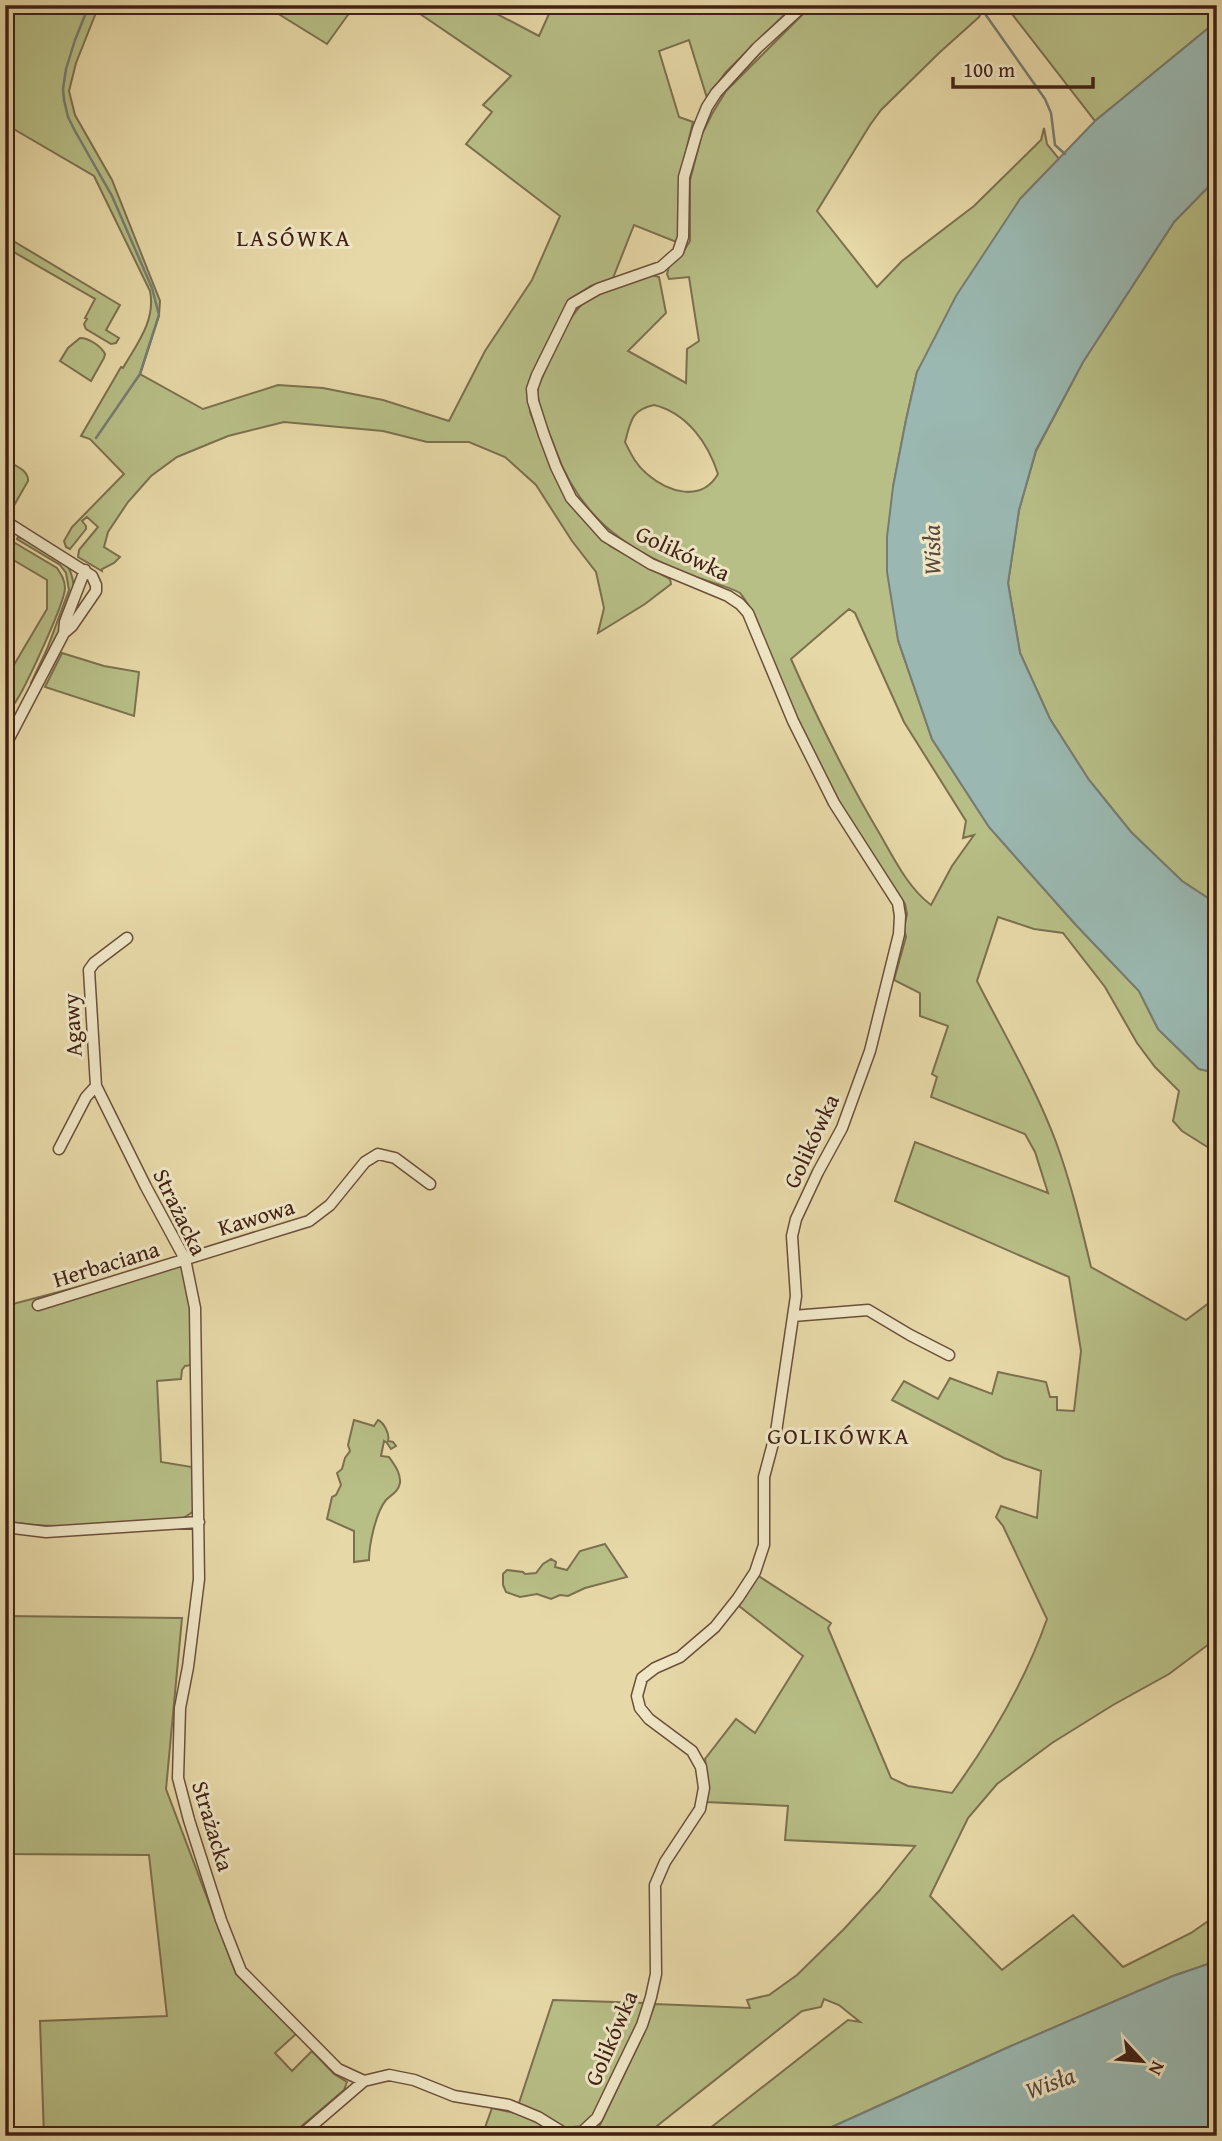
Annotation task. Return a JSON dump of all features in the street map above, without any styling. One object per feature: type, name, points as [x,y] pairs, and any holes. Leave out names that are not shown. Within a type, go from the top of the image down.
[{"type":"street","name":"Golikówka","points":[[364,2081],[388,2075],[414,2080],[454,2096],[509,2105],[538,2117],[564,2133],[582,2132],[597,2118],[642,2025],[656,1975],[655,1885],[665,1862],[700,1809],[704,1788],[701,1767],[691,1751],[649,1720],[640,1707],[637,1696],[642,1678],[654,1668],[680,1657],[715,1627],[755,1572],[764,1545],[764,1477],[776,1432],[796,1296],[792,1236],[796,1219],[842,1128],[870,1051],[899,934],[898,903],[834,803],[793,721],[748,613],[728,596],[650,564],[605,536],[571,498],[556,467],[533,401],[532,389],[572,304],[598,289],[661,267],[678,252],[683,240],[684,177],[707,107],[716,93],[757,48],[804,5]]},
{"type":"street","points":[[5,521],[89,573],[96,585],[96,591],[72,626],[64,633],[5,746]]},
{"type":"street","points":[[64,633],[65,622],[89,573]]},
{"type":"street","name":"Agawy","points":[[96,1086],[89,970],[94,963],[127,938]]},
{"type":"street","points":[[59,1149],[86,1097],[96,1086]]},
{"type":"street","name":"Strażacka","points":[[96,1086],[184,1259],[195,1308],[199,1579],[180,1708],[178,1778],[188,1820],[241,1972],[338,2069],[364,2081]]},
{"type":"street","name":"Kawowa","points":[[184,1259],[309,1221],[330,1205],[365,1162],[378,1154],[395,1158],[430,1184]]},
{"type":"street","name":"Herbaciana","points":[[38,1305],[184,1259]]},
{"type":"street","points":[[793,1316],[869,1310],[949,1355]]},
{"type":"street","points":[[5,1527],[46,1532],[199,1522]]},
{"type":"street","points":[[300,2136],[364,2081]]},
{"type":"green space","points":[[15,5],[99,5],[76,63],[69,91],[75,115],[112,180],[160,301],[159,315],[140,374],[203,409],[278,385],[323,388],[383,400],[449,421],[485,351],[532,280],[560,216],[466,144],[492,112],[483,105],[511,76],[407,5],[480,5],[539,36],[553,5],[696,5],[700,14],[714,5],[794,5],[726,72],[707,98],[689,40],[659,51],[679,117],[693,122],[679,180],[679,243],[634,225],[613,278],[591,286],[570,299],[538,361],[530,384],[530,412],[568,500],[610,546],[670,579],[671,584],[645,604],[598,633],[604,608],[596,572],[572,541],[536,485],[505,457],[469,442],[427,442],[383,431],[284,422],[228,436],[177,457],[151,476],[128,502],[108,532],[104,547],[120,557],[102,571],[78,557],[79,550],[98,527],[87,517],[82,521],[86,529],[70,549],[66,547],[64,541],[72,527],[124,474],[90,439],[81,436],[139,341],[148,322],[150,291],[94,176],[5,124],[5,22]]},
{"type":"green space","points":[[264,5],[355,5],[327,44]]},
{"type":"green space","points":[[812,5],[986,5],[979,17],[881,110],[817,211],[877,287],[902,261],[974,206],[1041,140],[1044,128],[1047,144],[1059,159],[1020,199],[917,372],[893,487],[898,640],[932,739],[989,827],[1139,991],[1158,1029],[1199,1069],[1217,1073],[1217,1153],[1182,1131],[1173,1121],[1179,1091],[1155,1067],[1137,1043],[1105,987],[1063,933],[1034,929],[998,917],[977,981],[1048,1121],[1071,1188],[1091,1267],[1186,1320],[1217,1297],[1217,1638],[1169,1674],[1052,1743],[997,1784],[968,1818],[930,1896],[1002,1970],[1073,1915],[1123,1967],[1191,1933],[1217,1915],[1217,1961],[1173,1976],[1011,2046],[812,2136],[700,2136],[848,2020],[860,2022],[839,2005],[824,1999],[821,2007],[802,2011],[657,2126],[649,2136],[584,2136],[599,2127],[655,2004],[750,2008],[747,2000],[769,1995],[797,1975],[844,1929],[915,1846],[785,1840],[788,1806],[706,1802],[708,1784],[705,1759],[736,1719],[755,1733],[803,1656],[739,1606],[757,1575],[831,1623],[828,1628],[891,1778],[908,1786],[952,1793],[1006,1709],[1047,1619],[1003,1526],[996,1517],[1001,1506],[1037,1518],[1041,1471],[1004,1458],[892,1400],[904,1381],[938,1399],[950,1378],[992,1394],[998,1372],[1046,1382],[1050,1397],[1057,1397],[1057,1410],[1074,1411],[1081,1351],[1069,1277],[895,1201],[915,1142],[1048,1193],[1035,1152],[1025,1134],[931,1097],[937,1077],[932,1074],[948,1026],[920,1016],[920,993],[894,980],[906,937],[905,904],[843,809],[800,726],[749,606],[740,593],[662,563],[641,552],[605,526],[576,492],[541,410],[538,387],[561,336],[576,311],[595,294],[652,275],[659,277],[666,313],[628,351],[686,383],[687,349],[699,341],[689,277],[669,279],[667,274],[669,266],[680,257],[690,241],[690,180],[702,134],[726,91]],"holes":[[[654,405],[686,422],[708,451],[718,474],[703,489],[684,492],[665,486],[643,471],[632,455],[625,442],[631,422],[636,413]],[[849,609],[855,613],[904,722],[966,821],[963,838],[974,835],[952,866],[931,905],[903,873],[868,815],[833,749],[791,659]]]},
{"type":"green space","points":[[1005,5],[1217,5],[1217,21],[1095,121]]},
{"type":"green space","points":[[1217,178],[1217,904],[1182,881],[1131,832],[1089,780],[1050,719],[1020,653],[1008,583],[1019,510],[1036,451],[1083,362],[1174,222]]},
{"type":"green space","points":[[5,236],[120,305],[106,330],[119,338],[116,343],[111,344],[86,329],[85,318],[95,299],[5,247]]},
{"type":"green space","points":[[80,338],[94,343],[105,354],[91,381],[60,361],[68,348]]},
{"type":"green space","points":[[5,460],[24,471],[28,481],[12,509],[5,513]]},
{"type":"green space","points":[[5,537],[57,568],[65,588],[42,649],[11,708],[5,707],[5,680],[47,609],[47,580],[5,555]]},
{"type":"green space","points":[[18,537],[61,559],[69,570],[73,583],[73,595],[66,617],[33,684],[31,683],[69,590],[66,573],[60,565],[17,539]]},
{"type":"green space","points":[[62,653],[104,666],[139,672],[134,716],[45,687]]},
{"type":"green space","points":[[181,1260],[193,1324],[192,1365],[185,1366],[181,1379],[157,1381],[161,1462],[192,1467],[194,1511],[182,1519],[93,1525],[48,1526],[5,1521],[5,1306]]},
{"type":"green space","points":[[354,1420],[374,1426],[378,1420],[382,1424],[388,1441],[396,1446],[391,1449],[384,1441],[381,1456],[389,1457],[397,1469],[400,1483],[379,1512],[369,1560],[354,1562],[354,1531],[327,1519],[332,1497],[341,1485],[337,1473],[342,1469],[350,1451],[348,1445]]},
{"type":"green space","points":[[605,1544],[627,1577],[551,1599],[537,1594],[520,1597],[506,1592],[503,1574],[507,1570],[525,1574],[536,1573],[551,1559],[556,1562],[555,1567],[567,1570],[580,1551]]},
{"type":"green space","points":[[5,1616],[182,1618],[166,1789],[236,1974],[296,2034],[275,2053],[292,2071],[312,2051],[334,2074],[347,2082],[344,2090],[290,2136],[207,2136],[205,2127],[106,2128],[106,2136],[44,2136],[40,2021],[167,2016],[149,1855],[5,1854]]},
{"type":"green space","points":[[553,2000],[645,2003],[639,2023],[597,2111],[582,2127],[566,2129],[518,2106]]},
{"type":"green space","points":[[492,2108],[535,2120],[556,2136],[482,2136]]},
{"type":"water","name":"Wisła","points":[[1217,21],[1217,178],[1174,222],[1083,362],[1036,450],[1019,510],[1008,583],[1020,653],[1050,719],[1089,780],[1131,832],[1182,881],[1217,904],[1217,1073],[1199,1069],[1158,1029],[1139,991],[989,827],[932,739],[898,640],[887,572],[887,537],[893,487],[917,372],[956,296],[1020,199],[1095,121]]},
{"type":"water","name":"Wisła","points":[[1217,1961],[1217,2131],[1208,2136],[812,2136],[1173,1976]]},
{"type":"waterway","points":[[89,5],[66,69],[64,100],[68,117],[112,196],[152,288],[159,315],[140,374],[96,438]]},
{"type":"waterway","points":[[983,11],[1045,99],[1051,113],[1055,145],[1065,154]]},
{"type":"district","name":"LASÓWKA","points":[[294,238]]},
{"type":"district","name":"GOLIKÓWKA","points":[[839,1436]]}]
